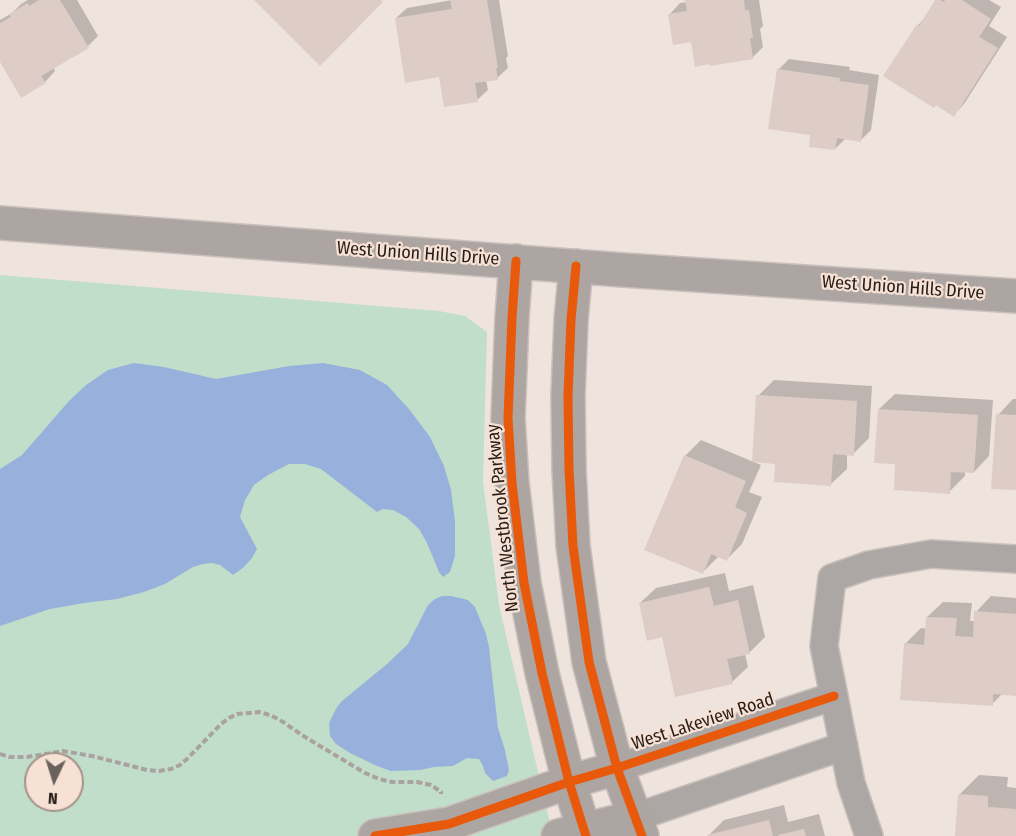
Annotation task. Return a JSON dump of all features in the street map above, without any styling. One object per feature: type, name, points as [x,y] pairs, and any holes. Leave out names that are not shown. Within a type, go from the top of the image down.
[{"type":"street","name":"West Union Hills Drive","points":[[0,223],[1016,296]]},
{"type":"street","name":"North Westbrook Parkway","points":[[516,261],[508,418],[512,483],[524,583],[542,673],[569,782],[576,834]]},
{"type":"street","points":[[576,266],[568,396],[573,546],[589,662],[617,768],[639,826]]},
{"type":"street","points":[[869,836],[851,783],[824,646],[832,578],[869,565],[931,554],[1016,559]]},
{"type":"street","name":"West Lakeview Road","points":[[375,836],[449,824],[569,782],[834,696]]},
{"type":"street","points":[[576,834],[639,826],[844,746]]},
{"type":"path","points":[[0,754],[27,758],[63,751],[147,770],[171,770],[187,759],[229,718],[237,714],[259,712],[280,720],[351,766],[379,779],[431,785],[441,792],[449,824]]},
{"type":"green space","points":[[0,275],[439,311],[465,316],[487,332],[483,482],[499,605],[553,836],[0,836]]},
{"type":"water","points":[[134,363],[164,367],[216,379],[289,366],[323,363],[360,370],[387,385],[430,437],[444,466],[451,490],[455,521],[455,556],[450,572],[443,577],[439,572],[419,529],[406,517],[393,510],[383,509],[377,512],[321,469],[305,464],[289,464],[254,485],[245,500],[240,517],[257,549],[244,567],[233,575],[220,565],[203,564],[144,592],[117,599],[50,609],[0,626],[0,469],[22,455],[86,385],[108,370]]},
{"type":"water","points":[[442,596],[468,600],[475,607],[486,634],[498,728],[509,770],[507,776],[493,781],[485,773],[479,759],[467,758],[453,766],[391,771],[350,753],[336,744],[330,736],[329,723],[337,707],[408,644],[428,605]]},
{"type":"building","points":[[39,0],[60,0],[89,48],[41,76],[46,83],[21,98],[0,62],[0,23],[11,17],[9,14],[28,3],[29,6]]},
{"type":"building","points":[[254,0],[381,0],[383,2],[320,66]]},
{"type":"building","points":[[450,0],[487,0],[498,80],[475,83],[478,102],[444,107],[439,77],[405,83],[395,18],[452,9]]},
{"type":"building","points":[[685,0],[744,0],[745,10],[749,10],[753,59],[695,67],[691,42],[673,45],[668,14],[687,11]]},
{"type":"building","points":[[935,0],[944,2],[945,0],[962,0],[991,19],[979,37],[998,48],[954,117],[936,105],[934,108],[883,76]]},
{"type":"building","points":[[777,69],[840,78],[839,81],[869,85],[861,142],[837,138],[835,150],[809,147],[810,135],[768,129]]},
{"type":"building","points":[[756,395],[857,401],[854,456],[833,454],[831,486],[774,482],[775,464],[752,462]]},
{"type":"building","points":[[878,409],[978,415],[974,473],[951,472],[950,494],[894,490],[895,464],[874,463]]},
{"type":"building","points":[[996,414],[1016,415],[1016,490],[991,489]]},
{"type":"building","points":[[684,455],[746,481],[735,507],[747,513],[727,561],[711,554],[703,574],[644,550]]},
{"type":"building","points":[[709,587],[714,606],[738,600],[750,654],[727,659],[733,684],[675,697],[662,637],[647,641],[639,603]]},
{"type":"building","points":[[974,611],[1016,614],[1016,696],[993,694],[993,706],[900,700],[904,643],[924,645],[926,617],[957,618],[955,636],[973,637]]},
{"type":"building","points":[[958,794],[988,796],[988,807],[1016,809],[1016,836],[955,836]]},
{"type":"building","points":[[769,820],[773,836],[707,836],[707,835]]},
{"type":"building","points":[[804,829],[806,836],[778,836],[778,835]]},
{"type":"cycle path","points":[[516,261],[508,418],[512,483],[524,583],[542,673],[569,782],[586,836]]},
{"type":"cycle path","points":[[576,266],[568,396],[573,546],[589,662],[617,768],[642,836]]},
{"type":"cycle path","points":[[375,836],[449,824],[569,782],[834,696]]}]
